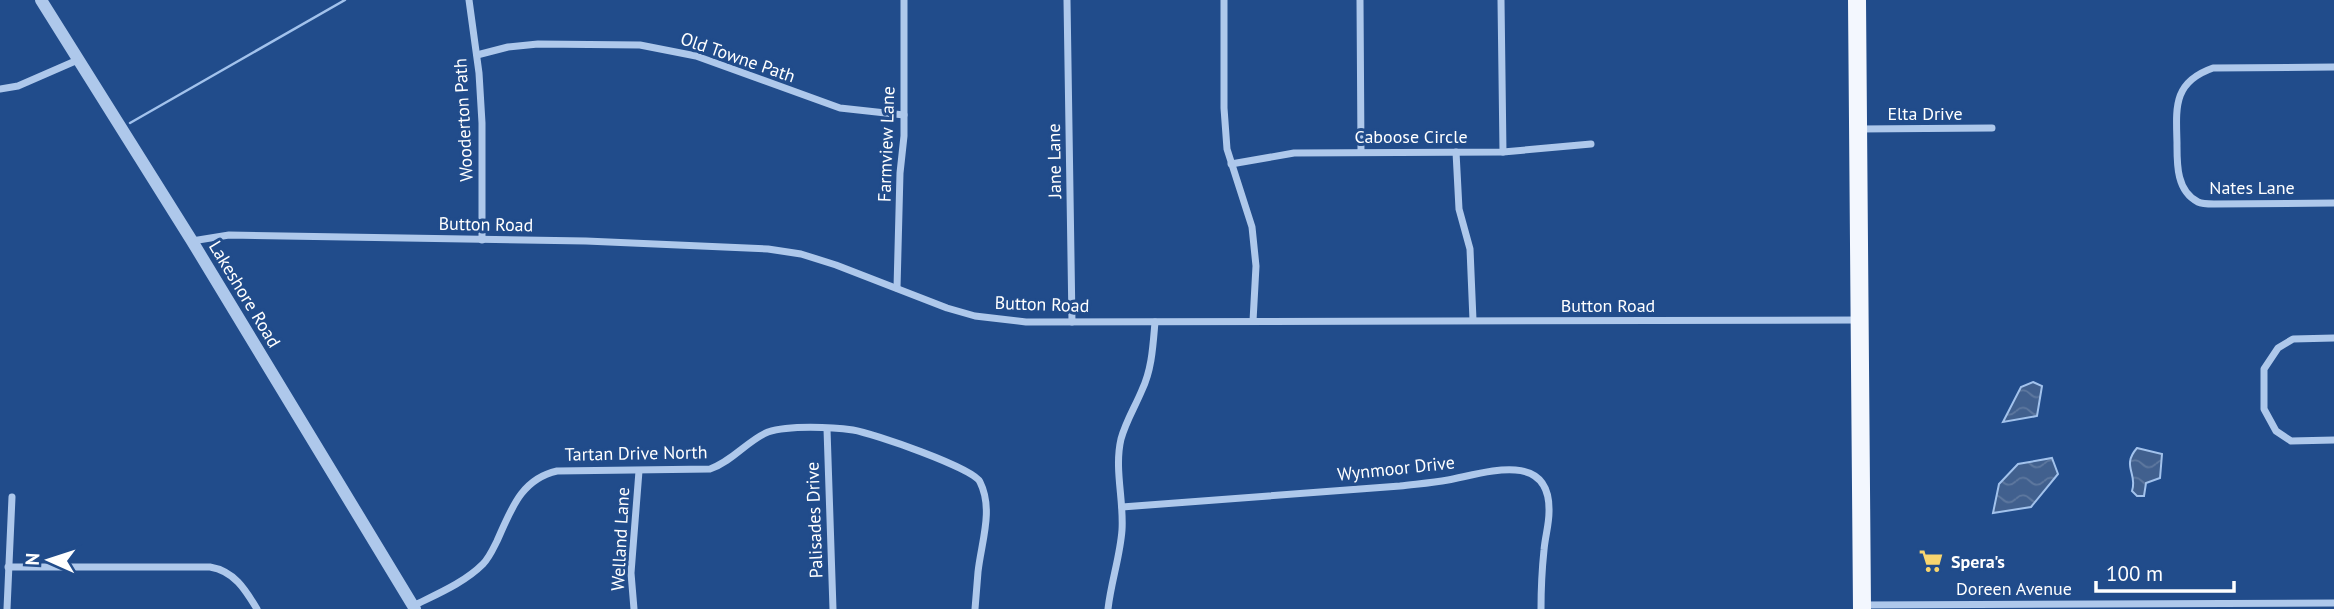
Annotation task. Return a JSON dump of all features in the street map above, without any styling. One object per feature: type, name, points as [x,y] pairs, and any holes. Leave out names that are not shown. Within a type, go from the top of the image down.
[{"type":"main road","points":[[1857,0],[1862,607]]},
{"type":"street","name":"Lakeshore Road","points":[[41,0],[192,241],[414,608]]},
{"type":"street","name":"Wooderton Path","points":[[469,0],[477,55],[482,123],[482,240]]},
{"type":"street","name":"Farmview Lane","points":[[897,288],[904,115],[904,0]]},
{"type":"street","name":"Jane Lane","points":[[1067,0],[1072,322]]},
{"type":"street","points":[[1224,0],[1224,107],[1227,149],[1252,227],[1256,266],[1253,321]]},
{"type":"street","points":[[1360,0],[1360,151]]},
{"type":"street","points":[[1501,0],[1503,152]]},
{"type":"street","name":"Old Towne Path","points":[[477,55],[508,47],[538,44],[640,46],[696,56],[817,102],[840,108],[904,115]]},
{"type":"street","points":[[0,89],[18,86],[80,59]]},
{"type":"street","name":"Nates Lane","points":[[2334,67],[2213,68],[2198,74],[2185,86],[2176,104],[2177,172],[2184,189],[2198,202],[2334,203]]},
{"type":"street","name":"Elta Drive","points":[[1858,129],[1992,128]]},
{"type":"street","name":"Caboose Circle","points":[[1231,164],[1294,153],[1503,152],[1591,144]]},
{"type":"street","points":[[1455,152],[1460,209],[1470,249],[1473,320]]},
{"type":"street","name":"Button Road","points":[[192,241],[229,235],[768,249],[801,254],[975,316],[1026,322],[1860,320]]},
{"type":"street","points":[[1108,609],[1119,560],[1122,507],[1119,465],[1121,442],[1128,418],[1143,390],[1151,363],[1155,322]]},
{"type":"street","points":[[2334,338],[2293,339],[2278,348],[2264,369],[2264,409],[2276,431],[2291,441],[2334,440]]},
{"type":"street","name":"Tartan Drive North","points":[[414,608],[457,584],[484,564],[516,500],[532,481],[557,471],[710,469],[720,466],[768,432],[827,429],[854,430],[880,438],[967,471],[980,482],[986,519],[975,609]]},
{"type":"street","name":"Palisades Drive","points":[[827,429],[833,609]]},
{"type":"street","name":"Wynmoor Drive","points":[[1122,507],[1400,486],[1499,470],[1524,471],[1543,484],[1547,492],[1549,512],[1544,547],[1541,609]]},
{"type":"street","name":"Welland Lane","points":[[634,609],[631,573],[639,471]]},
{"type":"street","points":[[7,609],[12,497]]},
{"type":"street","points":[[8,567],[222,569],[236,578],[257,609]]},
{"type":"street","name":"Doreen Avenue","points":[[1862,607],[2334,603]]},
{"type":"water","points":[[2033,382],[2042,386],[2037,416],[2003,422],[2021,387]]},
{"type":"water","points":[[2137,448],[2162,454],[2160,478],[2146,483],[2144,496],[2137,496],[2132,491],[2130,460]]},
{"type":"water","points":[[2052,458],[2058,474],[2031,507],[1993,513],[1999,484],[2018,464]]},
{"type":"waterway","points":[[130,123],[345,0]]},
{"type":"place","name":"Spera's","points":[[1931,561]]}]
